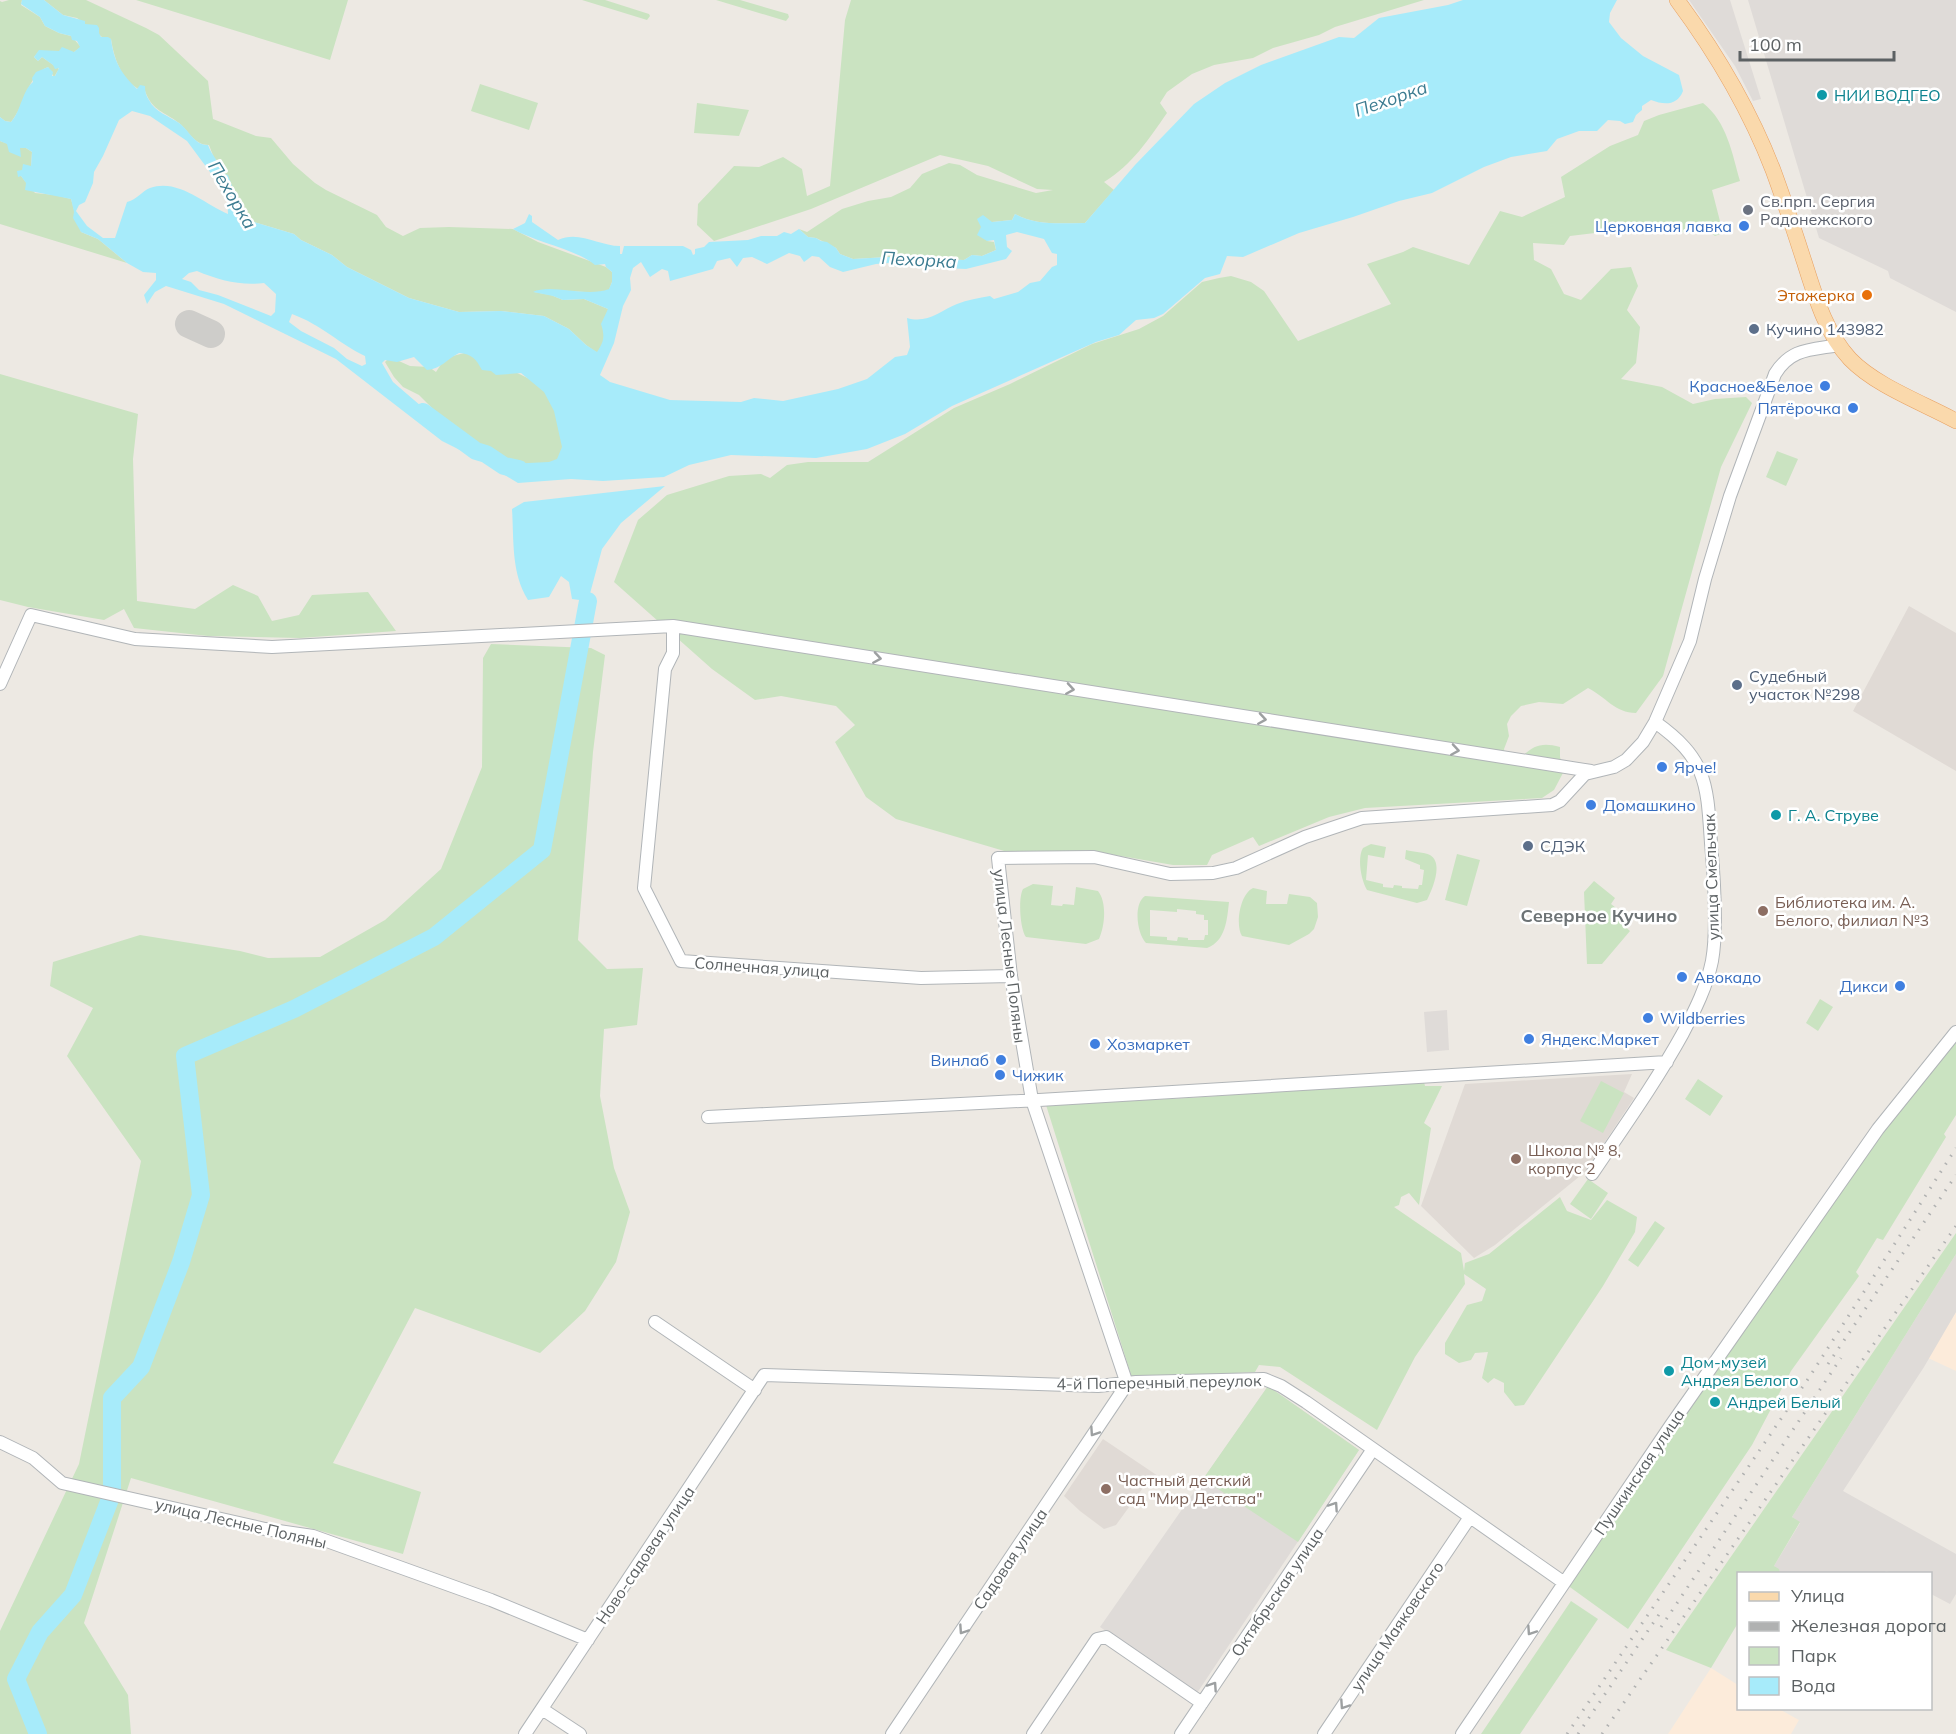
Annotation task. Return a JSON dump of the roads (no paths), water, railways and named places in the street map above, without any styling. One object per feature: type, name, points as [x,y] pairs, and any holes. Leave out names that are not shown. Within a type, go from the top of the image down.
[{"type":"main road","points":[[1677,0],[1724,67],[1742,99],[1773,170],[1820,310],[1839,345],[1851,359],[1874,378],[1956,421]]},
{"type":"street","points":[[1655,722],[1690,641],[1705,579],[1730,496],[1775,374],[1792,355],[1839,345]]},
{"type":"street","points":[[0,684],[31,615],[135,639],[272,647],[673,626],[1591,771]]},
{"type":"street","name":"Солнечная улица","points":[[673,626],[673,653],[665,669],[644,888],[681,961],[921,978],[1011,976]]},
{"type":"street","name":"улица Лесные Поляны","points":[[1127,1384],[1032,1100],[1011,976],[998,858],[1083,856],[1170,874],[1213,873],[1236,868],[1305,837],[1362,818],[1552,805],[1560,801],[1582,777],[1591,771],[1614,767],[1626,760],[1643,742],[1655,722]]},
{"type":"street","name":"улица Смельчак","points":[[1592,1174],[1667,1062],[1702,995],[1712,960],[1714,895],[1706,783],[1687,748],[1676,736],[1655,722]]},
{"type":"street","name":"Пушкинская улица","points":[[1462,1734],[1726,1344],[1881,1124],[1956,1032]]},
{"type":"street","points":[[708,1117],[1667,1062]]},
{"type":"street","points":[[655,1322],[755,1390]]},
{"type":"street","name":"4-й Поперечный переулок","points":[[764,1375],[1098,1386],[1264,1379],[1281,1386],[1563,1582]]},
{"type":"street","name":"Ново-садовая улица","points":[[525,1734],[764,1375]]},
{"type":"street","name":"Садовая улица","points":[[892,1734],[1127,1384]]},
{"type":"street","name":"улица Лесные Поляны","points":[[0,1442],[33,1458],[62,1483],[265,1529],[313,1536],[491,1600],[588,1640]]},
{"type":"street","name":"Октябрьская улица","points":[[1181,1734],[1373,1449]]},
{"type":"street","name":"улица Маяковского","points":[[1324,1734],[1470,1517]]},
{"type":"street","points":[[1033,1734],[1097,1639],[1106,1637],[1202,1703]]},
{"type":"street","points":[[542,1709],[580,1734]]},
{"type":"water","name":"Пехорка","points":[[22,0],[44,0],[63,15],[85,21],[85,24],[97,25],[101,37],[111,39],[116,61],[131,83],[137,89],[140,85],[145,86],[147,97],[155,108],[183,126],[199,143],[208,145],[224,174],[228,175],[238,202],[254,222],[294,234],[301,240],[332,255],[347,267],[409,298],[459,312],[501,311],[544,316],[569,329],[597,352],[603,339],[601,324],[608,309],[584,299],[563,300],[533,292],[549,289],[590,292],[609,289],[612,272],[605,264],[595,265],[578,255],[513,229],[525,223],[529,214],[532,216],[532,222],[558,240],[574,237],[620,246],[620,254],[624,246],[683,246],[691,250],[693,255],[695,249],[704,247],[709,242],[748,240],[761,236],[777,236],[784,232],[791,234],[799,229],[808,237],[827,242],[840,254],[853,259],[922,255],[940,259],[964,260],[972,255],[982,256],[996,250],[994,240],[987,241],[977,235],[981,227],[977,219],[983,215],[992,222],[1012,220],[1015,214],[1040,222],[1085,223],[1135,165],[1194,104],[1225,83],[1261,65],[1339,37],[1354,38],[1379,18],[1463,0],[1617,0],[1610,13],[1609,22],[1621,38],[1643,56],[1679,75],[1683,91],[1674,102],[1661,103],[1651,100],[1642,106],[1642,110],[1633,122],[1625,124],[1608,120],[1597,131],[1579,131],[1557,139],[1547,151],[1511,157],[1484,167],[1432,193],[1399,201],[1299,233],[1243,257],[1227,256],[1220,274],[1205,278],[1163,314],[1154,318],[1136,320],[1119,335],[1096,342],[952,406],[905,434],[867,449],[816,458],[731,455],[689,465],[664,477],[603,481],[571,479],[518,483],[442,441],[336,359],[224,304],[166,286],[155,292],[147,304],[144,295],[156,280],[156,273],[143,272],[127,263],[98,239],[81,232],[73,218],[71,199],[25,190],[26,183],[21,176],[18,177],[17,171],[22,170],[23,164],[31,166],[32,152],[26,148],[20,148],[21,157],[9,152],[7,144],[0,141],[0,117],[11,122],[36,72],[48,67],[53,72],[52,76],[55,76],[59,68],[55,69],[42,57],[38,61],[34,57],[39,50],[59,51],[62,47],[74,52],[80,47],[71,36],[45,26],[40,17],[21,4]],"holes":[[[132,111],[150,116],[187,141],[227,195],[228,214],[181,189],[160,186],[147,189],[127,202],[115,238],[103,238],[87,226],[76,211],[79,205],[85,202],[93,183],[94,172],[119,120]],[[1017,232],[1044,239],[1052,253],[1057,254],[1057,265],[1052,267],[1040,281],[1030,283],[1018,292],[994,299],[990,296],[965,301],[927,318],[907,318],[910,347],[907,355],[895,357],[867,379],[838,389],[783,401],[754,398],[741,402],[670,400],[610,382],[600,375],[614,343],[623,306],[631,290],[630,278],[633,268],[641,262],[650,277],[662,269],[668,271],[670,281],[713,269],[717,261],[730,258],[737,267],[743,258],[752,257],[767,264],[789,253],[800,256],[804,262],[812,256],[819,257],[830,267],[843,272],[888,263],[897,267],[912,263],[924,267],[966,269],[1006,259],[1012,251],[1007,247],[1006,235]],[[197,271],[221,280],[238,283],[264,283],[276,294],[275,312],[271,316],[199,290],[191,282],[182,279],[189,273]],[[292,314],[312,323],[365,356],[366,364],[362,366],[347,359],[334,348],[289,322]],[[459,353],[467,355],[476,360],[482,370],[491,371],[496,375],[521,373],[544,392],[554,411],[562,447],[557,459],[549,462],[506,464],[497,462],[449,430],[393,382],[382,363],[385,360],[397,362],[414,357],[427,370]]]},
{"type":"water","points":[[665,486],[621,523],[602,549],[588,601],[572,599],[569,582],[561,576],[549,597],[528,600],[516,568],[512,509],[524,502]]},
{"type":"waterway","points":[[423,412],[476,451],[486,454],[504,466],[519,469]]},
{"type":"waterway","points":[[38,1734],[16,1679],[40,1632],[73,1595],[112,1494],[112,1398],[141,1367],[181,1262],[201,1195],[185,1056],[294,1009],[434,937],[542,850],[588,601]]},
{"type":"railway","points":[[1567,1734],[1810,1376],[1956,1148]]},
{"type":"railway","points":[[1828,1364],[1956,1175]]},
{"type":"railway","points":[[1602,1734],[1956,1226]]},
{"type":"railway","points":[[1661,1627],[1841,1358]]},
{"type":"railway","points":[[1578,1734],[1662,1610]]},
{"type":"place","name":"НИИ ВОДГЕО","points":[[1822,95]]},
{"type":"place","name":"Св.прп. Сергия Радонежского","points":[[1748,210]]},
{"type":"place","name":"Церковная лавка","points":[[1744,226]]},
{"type":"place","name":"Этажерка","points":[[1867,295]]},
{"type":"place","name":"Кучино 143982","points":[[1754,329]]},
{"type":"place","name":"Красное&Белое","points":[[1825,386]]},
{"type":"place","name":"Пятёрочка","points":[[1853,408]]},
{"type":"place","name":"Судебный участок №298","points":[[1737,685]]},
{"type":"place","name":"Ярче!","points":[[1662,767]]},
{"type":"place","name":"Домашкино","points":[[1591,805]]},
{"type":"place","name":"Г. А. Струве","points":[[1776,815]]},
{"type":"place","name":"СДЭК","points":[[1528,846]]},
{"type":"place","name":"Библиотека им. А. Белого, филиал №3","points":[[1763,911]]},
{"type":"place","name":"Авокадо","points":[[1682,977]]},
{"type":"place","name":"Дикси","points":[[1900,986]]},
{"type":"place","name":"Wildberries","points":[[1648,1018]]},
{"type":"place","name":"Яндекс.Маркет","points":[[1529,1039]]},
{"type":"place","name":"Хозмаркет","points":[[1095,1044]]},
{"type":"place","name":"Винлаб","points":[[1001,1060]]},
{"type":"place","name":"Чижик","points":[[1000,1075]]},
{"type":"place","name":"Школа № 8, корпус 2","points":[[1516,1159]]},
{"type":"place","name":"Дом-музей Андрея Белого","points":[[1669,1371]]},
{"type":"place","name":"Андрей Белый","points":[[1715,1402]]},
{"type":"place","name":"Частный детский сад \"Мир Детства\"","points":[[1106,1489]]},
{"type":"district","name":"Северное Кучино","points":[[1599,916]]}]
